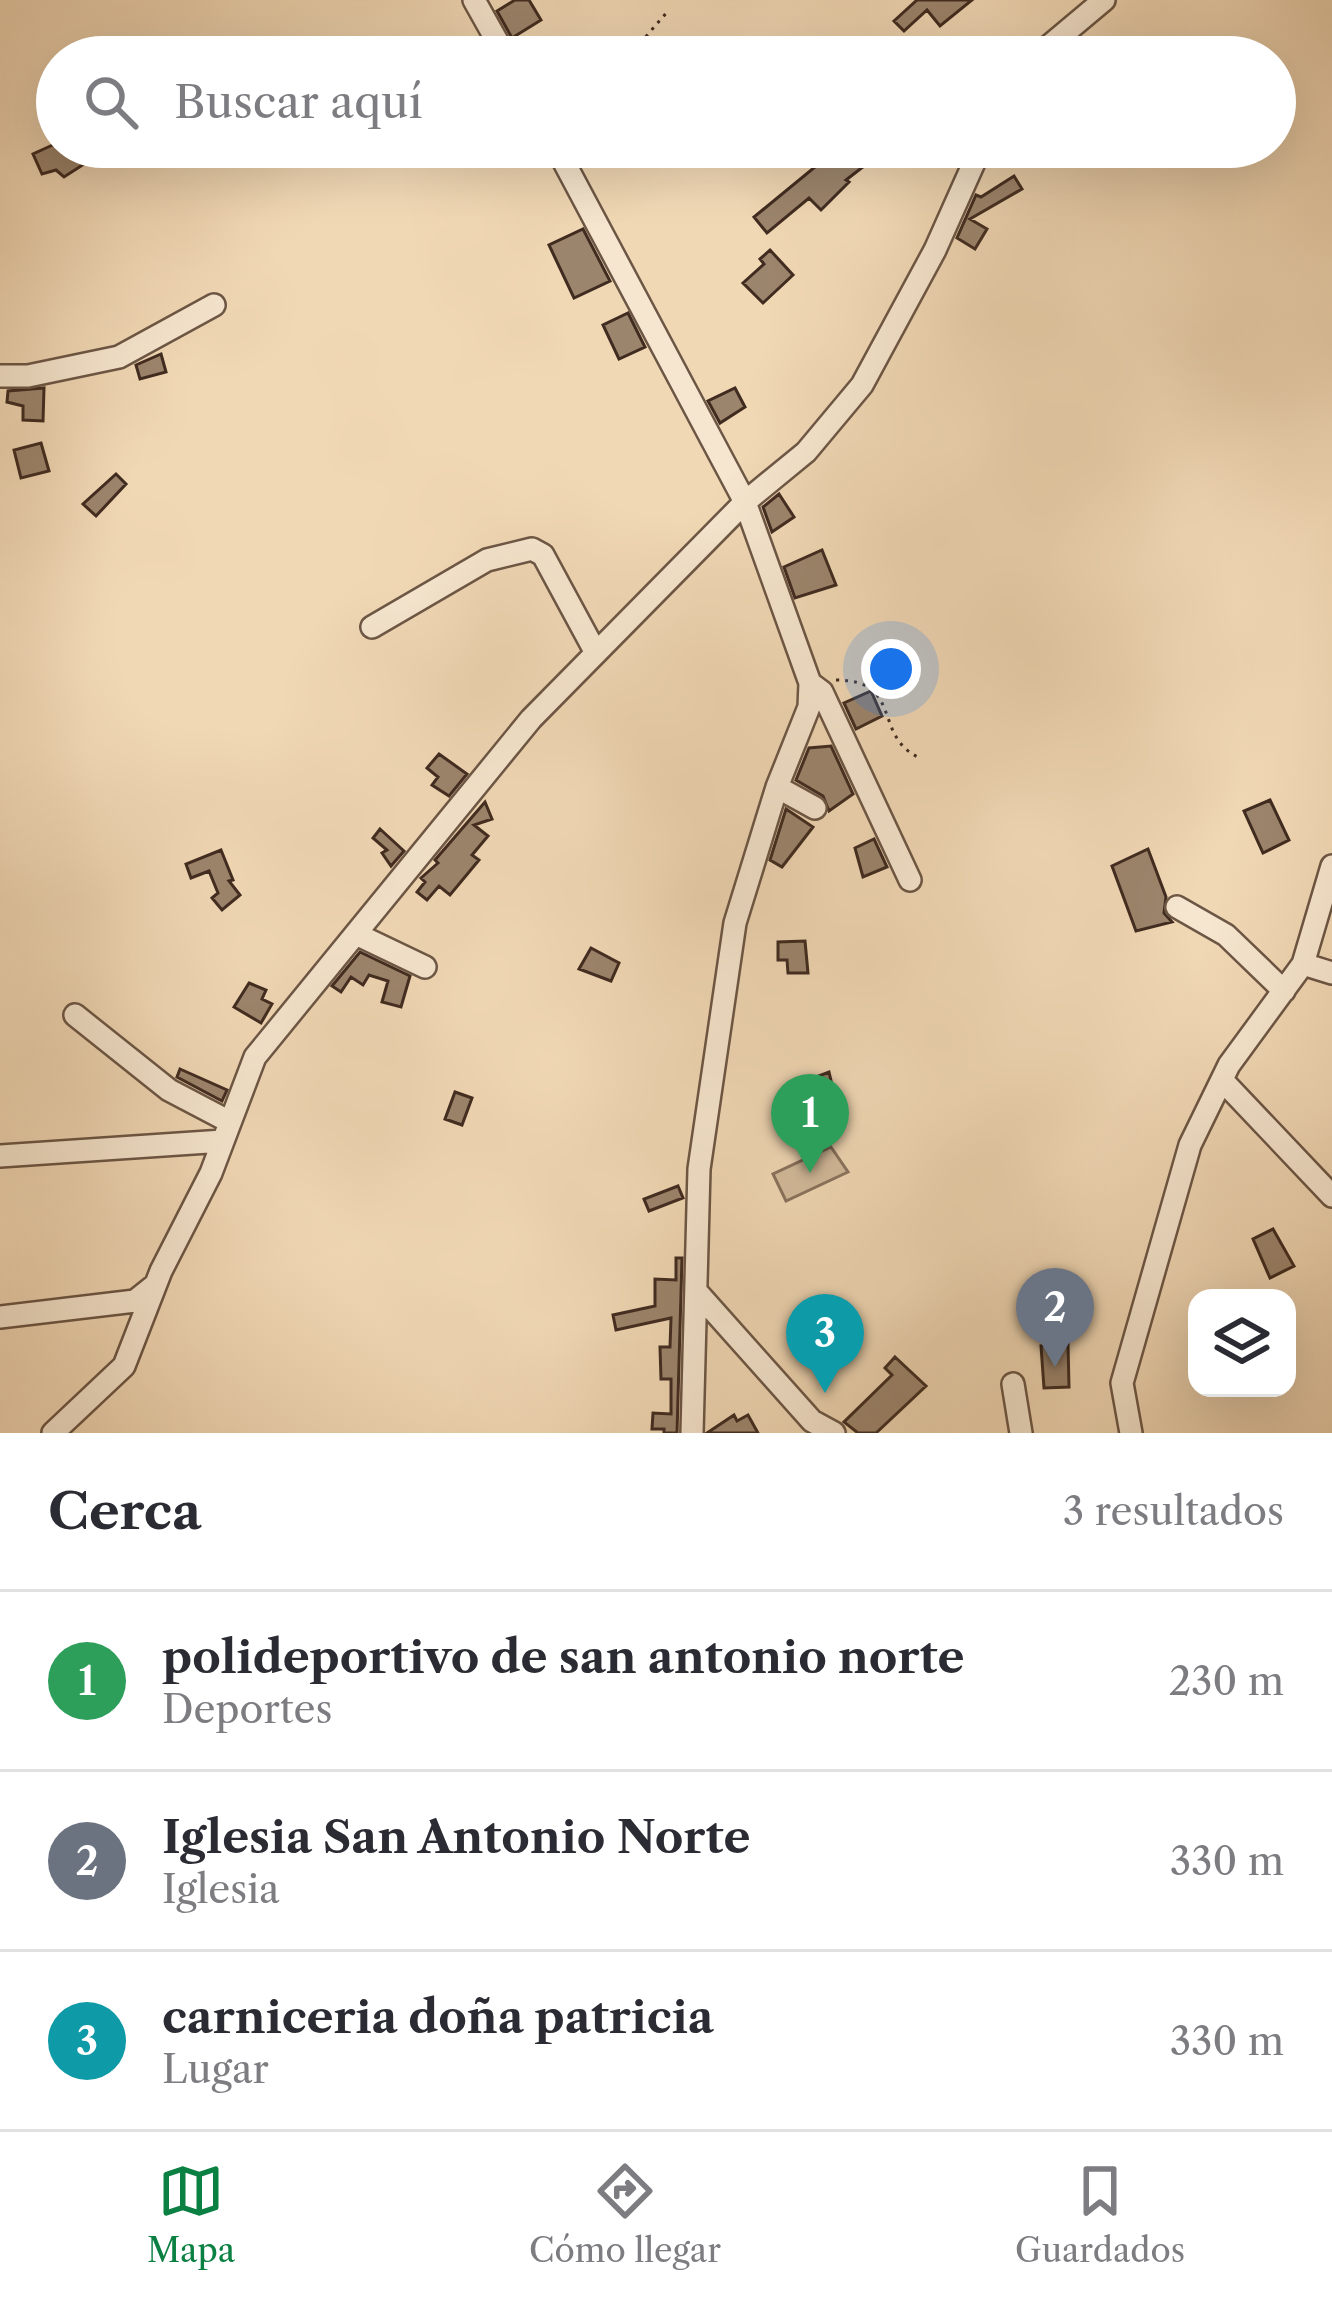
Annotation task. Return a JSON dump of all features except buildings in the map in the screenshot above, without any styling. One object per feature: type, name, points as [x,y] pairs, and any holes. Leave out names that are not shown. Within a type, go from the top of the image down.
[{"type":"street","points":[[474,0],[494,36]]},
{"type":"street","points":[[1061,36],[1104,0]]},
{"type":"street","points":[[567,168],[745,502],[810,683],[809,707],[777,787],[735,922],[699,1169],[692,1433]]},
{"type":"street","points":[[53,1433],[124,1366],[255,1057],[531,719],[745,502],[806,452],[862,385],[935,250],[972,168]]},
{"type":"street","points":[[0,376],[28,376],[119,357],[214,305]]},
{"type":"street","points":[[372,628],[487,560],[532,549],[543,555],[596,653]]},
{"type":"street","points":[[810,683],[823,692],[910,880]]},
{"type":"street","points":[[777,787],[815,808]]},
{"type":"street","points":[[1131,1433],[1122,1383],[1190,1144],[1222,1080],[1303,964],[1332,866]]},
{"type":"street","points":[[1177,908],[1226,935],[1284,991]]},
{"type":"street","points":[[356,934],[425,967]]},
{"type":"street","points":[[1303,964],[1332,973]]},
{"type":"street","points":[[75,1015],[226,1132]]},
{"type":"street","points":[[1222,1080],[1332,1196]]},
{"type":"street","points":[[0,1156],[226,1132]]},
{"type":"street","points":[[0,1317],[135,1300],[156,1284]]},
{"type":"street","points":[[696,1291],[812,1421],[834,1433]]},
{"type":"street","points":[[1012,1384],[1021,1433]]},
{"type":"path","points":[[646,36],[669,10]]},
{"type":"path","points":[[810,683],[856,680],[871,686],[883,700],[892,730],[904,748],[920,758]]},
{"type":"shaded area","points":[[831,1147],[848,1172],[786,1201],[773,1174]]},
{"type":"place","name":"polideportivo de san antonio norte","points":[[810,1173]]},
{"type":"place","name":"Iglesia San Antonio Norte","points":[[1055,1367]]},
{"type":"place","name":"carniceria doña patricia","points":[[825,1393]]}]
